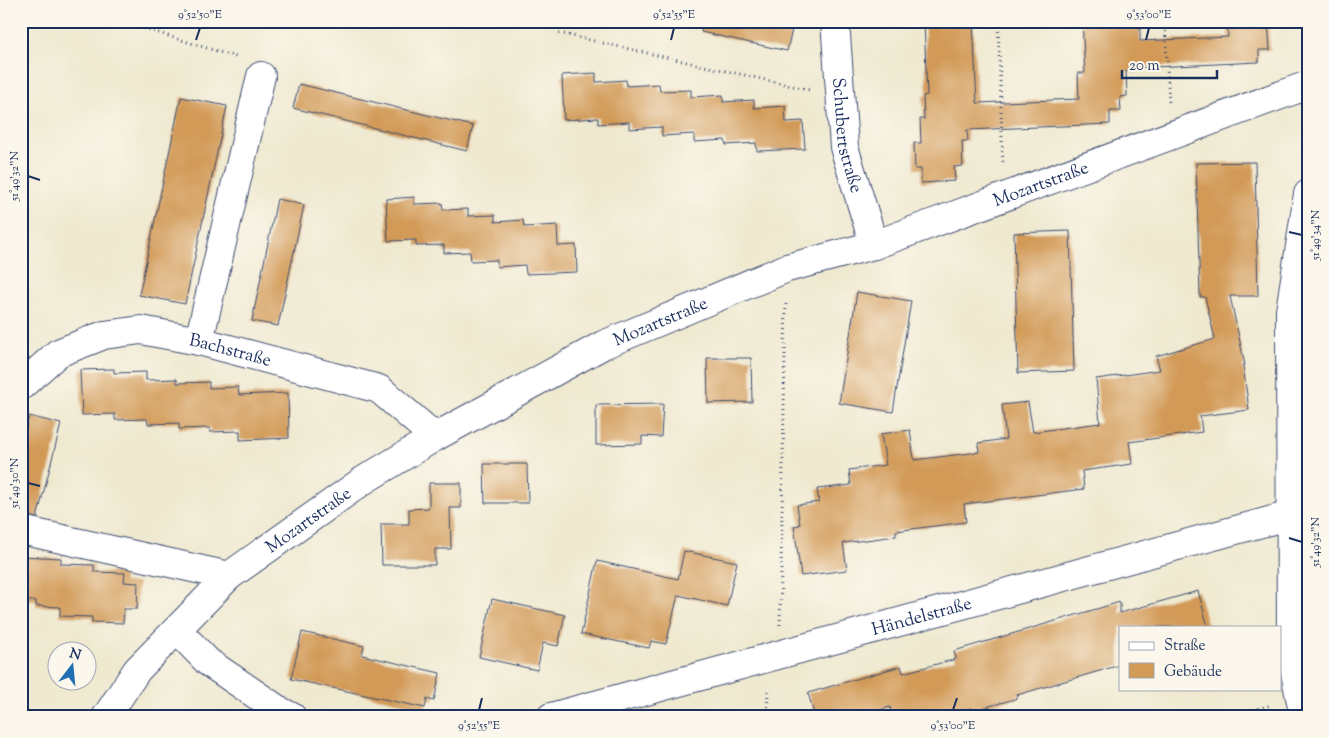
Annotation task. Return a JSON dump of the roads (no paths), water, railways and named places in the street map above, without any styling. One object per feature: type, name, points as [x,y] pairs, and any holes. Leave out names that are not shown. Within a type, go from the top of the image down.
[{"type":"street","name":"Schubertstraße","points":[[836,21],[844,147],[874,245]]},
{"type":"street","points":[[199,341],[261,76]]},
{"type":"street","name":"Mozartstraße","points":[[106,717],[137,670],[229,576],[364,480],[435,437],[603,345],[786,268],[874,245],[1308,86]]},
{"type":"street","points":[[1304,704],[1292,653],[1290,311],[1308,194]]},
{"type":"street","name":"Bachstraße","points":[[21,386],[58,353],[104,335],[141,330],[199,341],[379,389],[435,437]]},
{"type":"street","name":"Händelstraße","points":[[551,717],[1290,515]]},
{"type":"street","points":[[21,530],[229,576]]},
{"type":"street","points":[[178,630],[208,662],[280,711],[292,717]]}]
